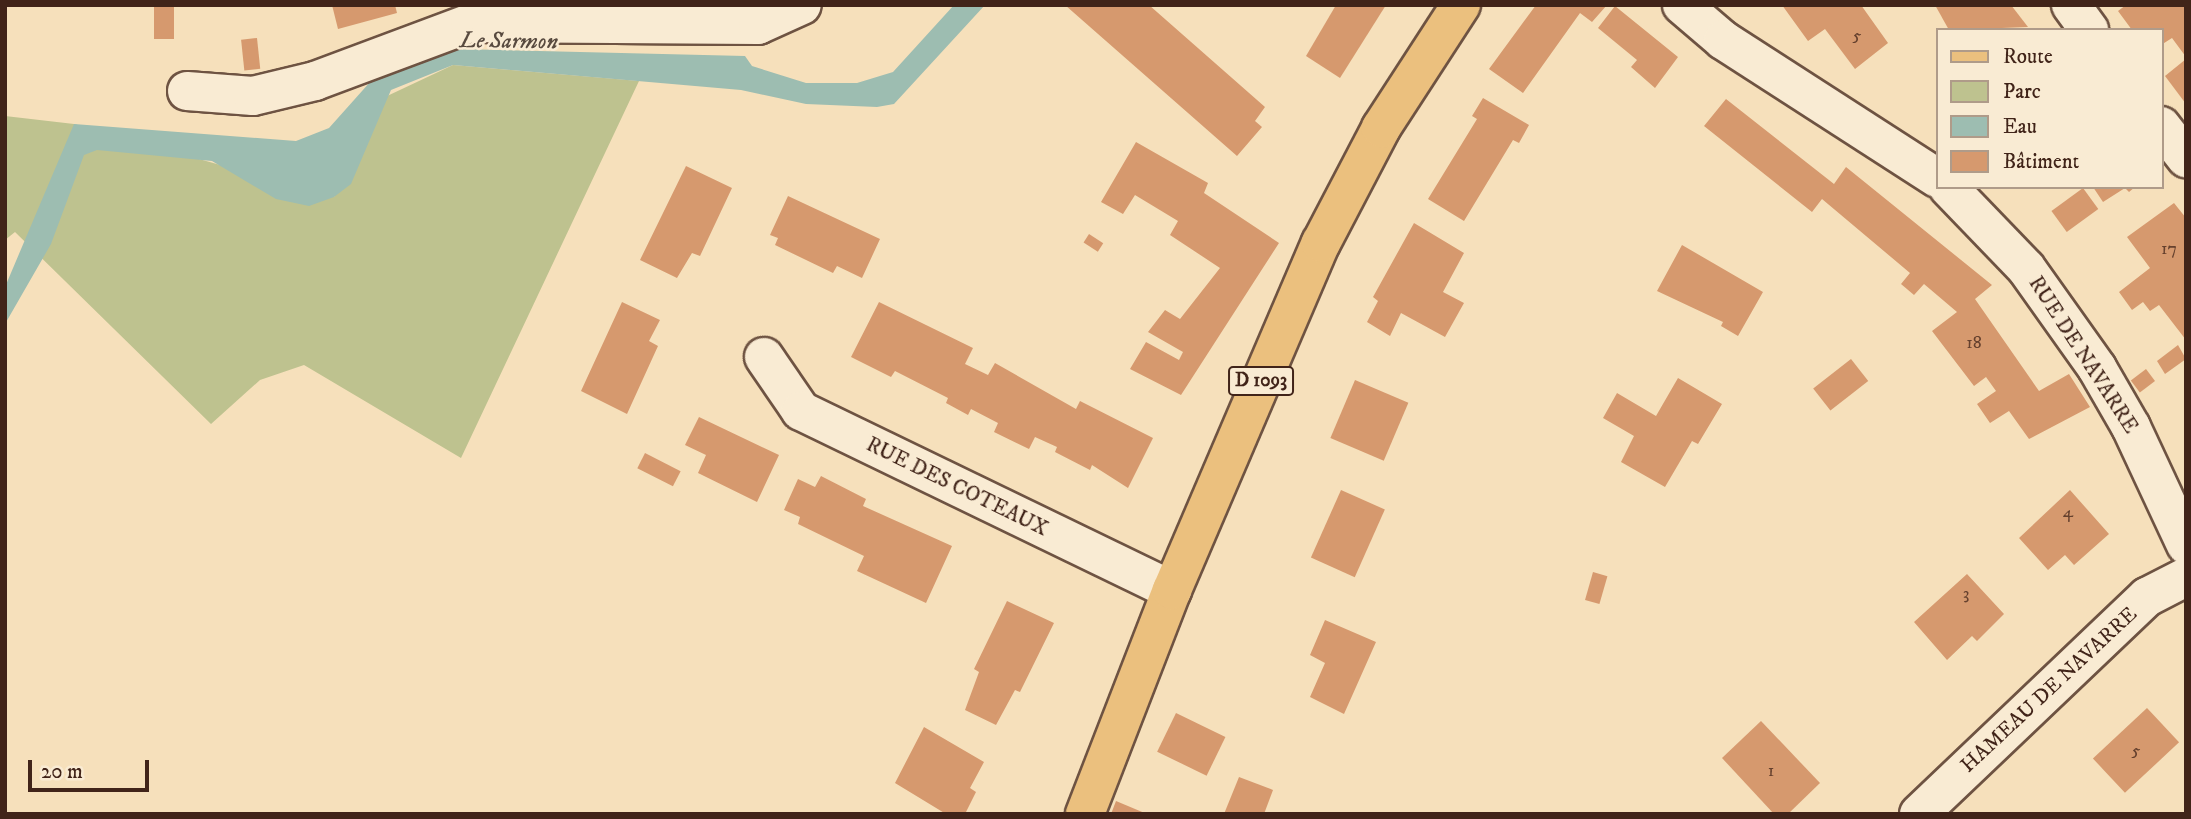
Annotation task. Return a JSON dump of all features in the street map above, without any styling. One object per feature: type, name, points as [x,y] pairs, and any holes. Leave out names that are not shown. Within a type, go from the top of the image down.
[{"type":"main road","name":"D 1093","points":[[1085,814],[1172,590],[1337,210],[1407,85],[1461,5]]},
{"type":"main road","name":"D 1093","points":[[1060,814],[1172,590]]},
{"type":"street","points":[[187,91],[253,96],[315,81],[471,23],[758,25],[802,5]]},
{"type":"street","points":[[1682,5],[1732,46],[1936,177]]},
{"type":"street","points":[[2071,5],[2088,28]]},
{"type":"street","points":[[2163,129],[2186,158]]},
{"type":"street","name":"RUE DE NAVARRE","points":[[1950,189],[2026,268],[2097,368],[2137,437],[2186,545]]},
{"type":"street","name":"RUE DES COTEAUX","points":[[764,357],[801,411],[1172,590]]},
{"type":"street","name":"HAMEAU DE NAVARRE","points":[[1919,814],[2147,597],[2186,577]]},
{"type":"green space","points":[[453,65],[639,81],[461,458],[304,365],[260,380],[211,424],[15,232],[5,240],[5,116],[74,124],[334,197],[385,97]]},
{"type":"water","points":[[954,5],[985,5],[894,104],[877,107],[806,104],[741,90],[453,65],[391,90],[351,184],[334,197],[309,206],[276,199],[212,161],[97,150],[84,155],[51,244],[5,324],[5,287],[74,124],[296,141],[329,128],[379,72],[460,49],[745,56],[752,66],[806,83],[857,83],[893,72]]},
{"type":"building","points":[[154,5],[174,5],[174,39],[154,39]]},
{"type":"building","points":[[332,5],[395,5],[397,13],[338,29]]},
{"type":"building","points":[[1065,5],[1149,5],[1265,107],[1255,121],[1262,127],[1237,156]]},
{"type":"building","points":[[1336,5],[1386,5],[1340,78],[1306,56]]},
{"type":"building","points":[[1536,5],[1607,5],[1592,22],[1580,13],[1523,93],[1489,69]]},
{"type":"building","points":[[1782,5],[1861,5],[1888,43],[1855,69],[1825,29],[1808,41]]},
{"type":"building","points":[[1935,5],[2011,5],[2028,27],[2002,28],[1948,28]]},
{"type":"building","points":[[2126,5],[2184,5],[2186,57],[2172,38],[2163,44],[2163,28],[2131,28],[2118,11]]},
{"type":"building","points":[[1615,6],[1678,57],[1655,88],[1631,67],[1637,60],[1598,28]]},
{"type":"building","points":[[257,38],[260,69],[244,71],[241,40]]},
{"type":"building","points":[[2186,59],[2186,104],[2165,76]]},
{"type":"building","points":[[1483,98],[1529,125],[1519,143],[1513,140],[1464,221],[1428,199],[1477,119],[1472,116]]},
{"type":"building","points":[[1726,99],[1834,184],[1846,167],[1992,285],[1975,299],[2039,391],[2069,374],[2090,407],[2029,439],[2009,411],[1990,423],[1977,404],[1996,391],[1986,377],[1974,386],[1932,331],[1957,312],[1924,284],[1914,295],[1901,284],[1910,273],[1822,199],[1812,212],[1704,126]]},
{"type":"building","points":[[1136,142],[1208,183],[1204,193],[1279,243],[1181,395],[1130,369],[1146,342],[1179,360],[1183,352],[1148,332],[1165,310],[1180,319],[1220,268],[1170,235],[1178,221],[1135,195],[1123,214],[1101,202]]},
{"type":"building","points":[[686,166],[732,188],[700,256],[692,253],[677,278],[640,260]]},
{"type":"building","points":[[2084,189],[2098,209],[2067,232],[2051,211]]},
{"type":"building","points":[[2094,189],[2123,189],[2103,202]]},
{"type":"building","points":[[788,196],[880,239],[862,278],[837,266],[833,273],[775,245],[778,238],[770,235]]},
{"type":"building","points":[[2174,203],[2186,218],[2186,340],[2159,305],[2150,311],[2143,302],[2132,310],[2119,292],[2150,268],[2127,237]]},
{"type":"building","points":[[1414,223],[1464,253],[1443,292],[1464,303],[1445,337],[1401,313],[1390,336],[1367,322],[1378,301],[1373,297]]},
{"type":"building","points":[[1089,234],[1103,243],[1098,252],[1084,242]]},
{"type":"building","points":[[1682,245],[1763,292],[1738,336],[1721,326],[1723,322],[1657,291]]},
{"type":"building","points":[[622,302],[660,320],[649,341],[658,346],[627,414],[581,391]]},
{"type":"building","points":[[879,302],[973,348],[965,364],[988,375],[995,363],[1076,409],[1080,401],[1153,438],[1128,488],[1092,465],[1090,470],[1055,452],[1057,447],[1035,437],[1029,449],[994,432],[998,423],[971,409],[968,415],[946,403],[948,398],[895,371],[891,377],[851,357]]},
{"type":"building","points":[[2178,345],[2186,359],[2165,374],[2157,361]]},
{"type":"building","points":[[1851,359],[1868,381],[1830,411],[1813,389]]},
{"type":"building","points":[[2146,369],[2155,381],[2140,392],[2131,380]]},
{"type":"building","points":[[1678,378],[1722,404],[1698,444],[1692,441],[1665,487],[1621,462],[1634,436],[1603,418],[1617,393],[1656,416]]},
{"type":"building","points":[[1355,380],[1408,403],[1384,461],[1330,438]]},
{"type":"building","points":[[699,417],[779,455],[757,502],[698,473],[706,455],[685,445]]},
{"type":"building","points":[[645,453],[681,471],[673,486],[637,468]]},
{"type":"building","points":[[821,476],[866,499],[863,506],[952,546],[926,603],[857,571],[864,556],[798,524],[800,517],[784,510],[798,479],[815,487]]},
{"type":"building","points":[[1341,490],[1385,510],[1355,577],[1311,558]]},
{"type":"building","points":[[2070,490],[2109,534],[2074,565],[2065,555],[2048,570],[2019,538]]},
{"type":"building","points":[[1593,572],[1607,576],[1599,604],[1585,600]]},
{"type":"building","points":[[1967,574],[2004,614],[1977,641],[1972,636],[1947,660],[1914,622]]},
{"type":"building","points":[[1007,601],[1054,623],[1020,692],[1015,690],[996,725],[965,710],[979,672],[974,669]]},
{"type":"building","points":[[1325,620],[1376,642],[1344,714],[1310,697],[1325,663],[1310,655]]},
{"type":"building","points":[[2147,708],[2179,742],[2125,793],[2093,758]]},
{"type":"building","points":[[1176,713],[1225,737],[1207,776],[1157,752]]},
{"type":"building","points":[[1761,721],[1820,783],[1788,814],[1774,814],[1722,758]]},
{"type":"building","points":[[924,727],[984,762],[970,788],[976,792],[965,814],[946,814],[895,783]]},
{"type":"building","points":[[1239,777],[1273,790],[1264,814],[1224,814]]},
{"type":"building","points":[[1116,801],[1147,814],[1111,814]]},
{"type":"water label","name":"Le Sarmon","points":[[509,42]]}]
